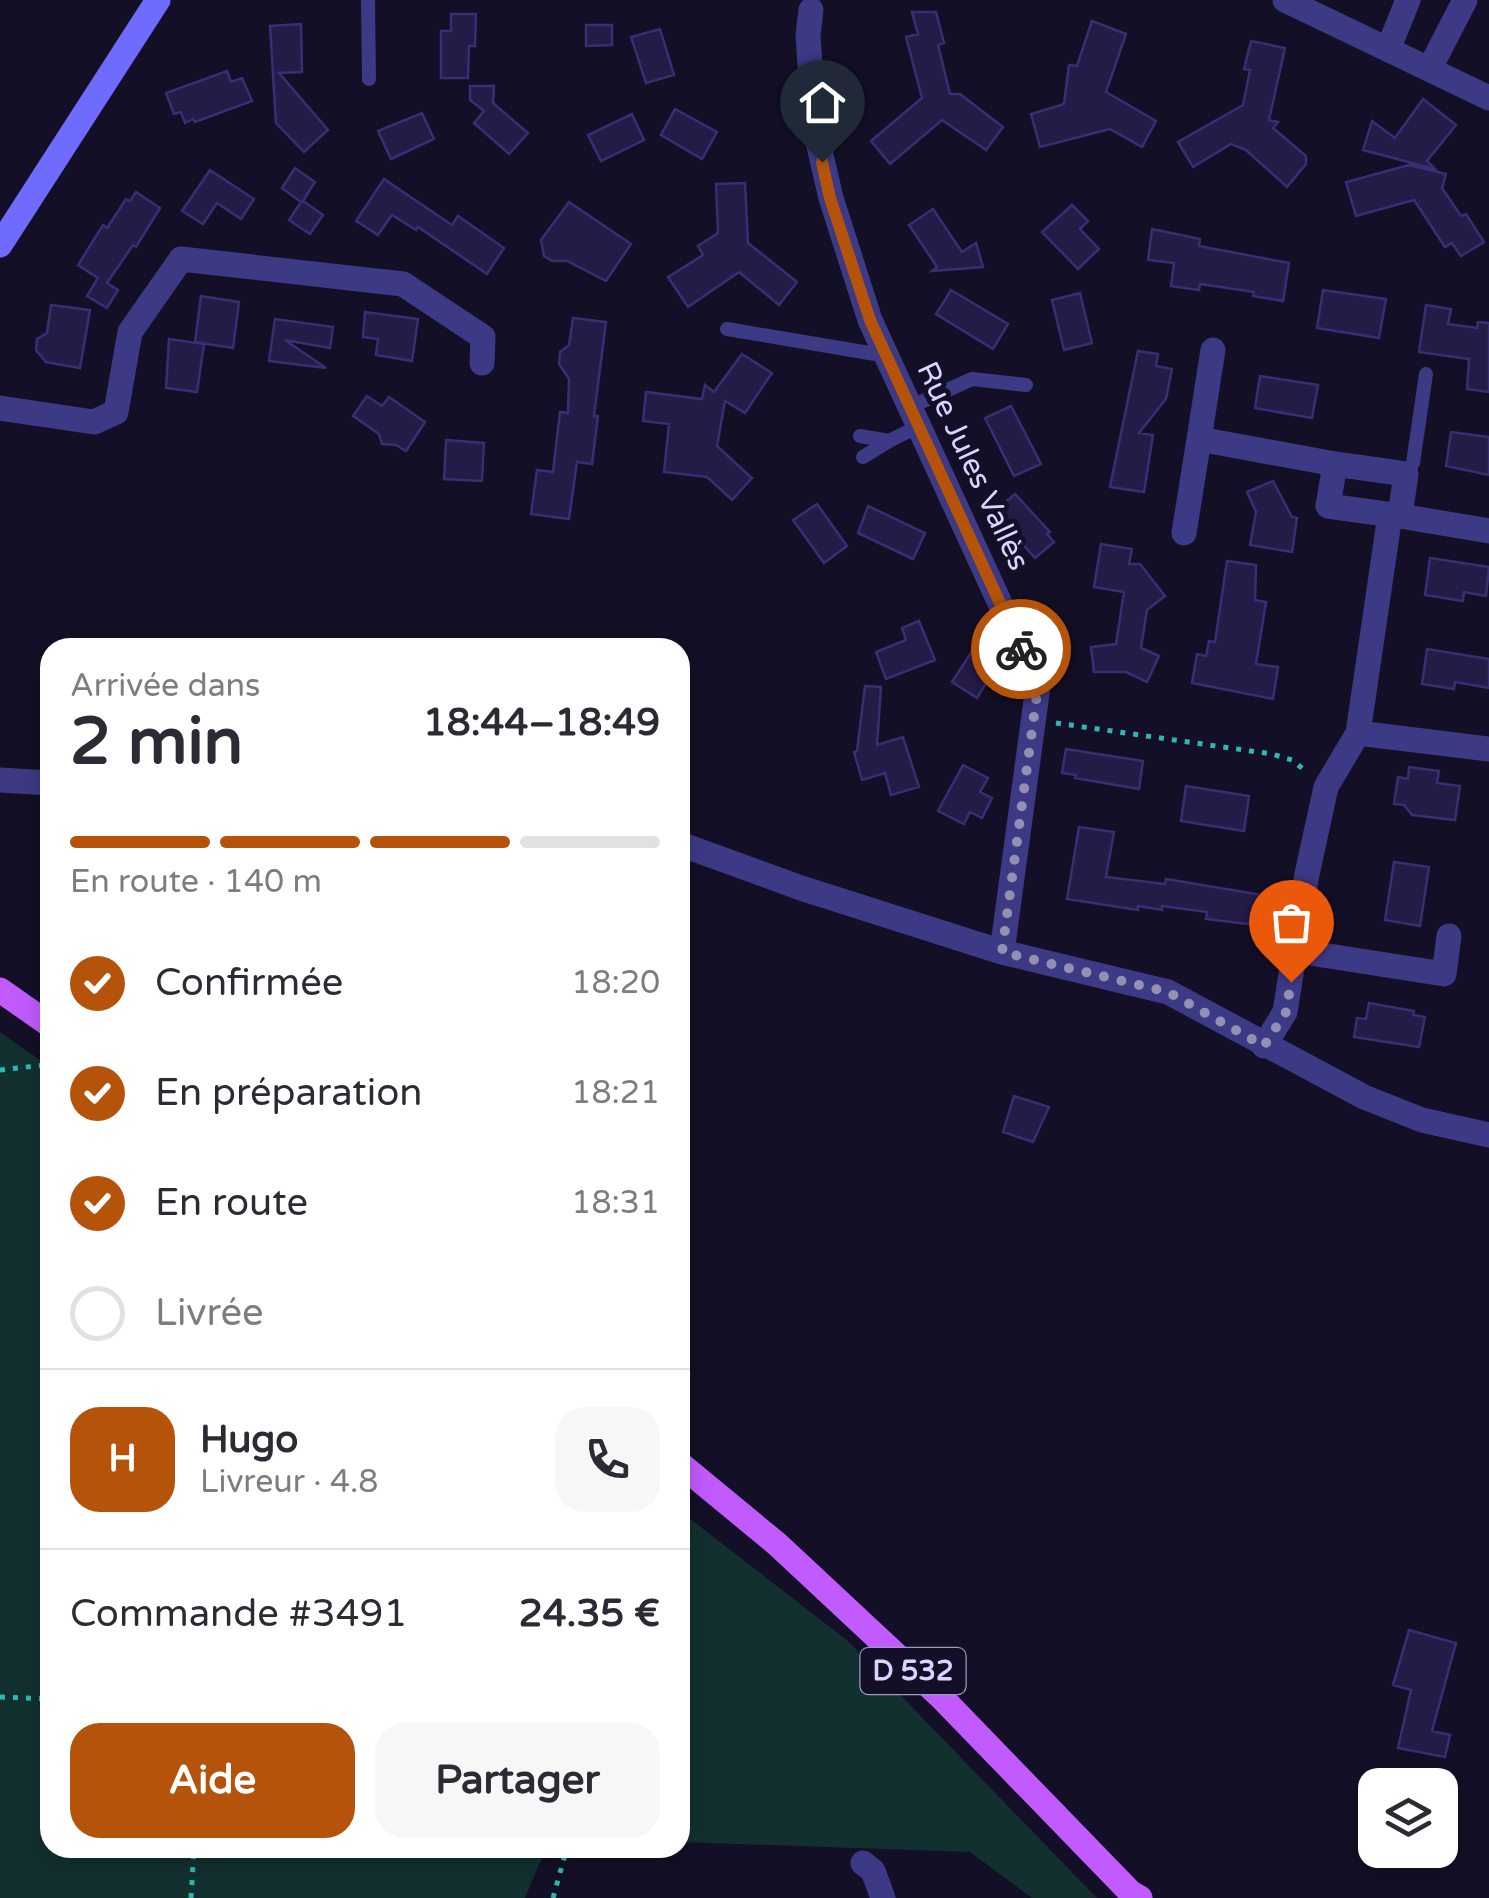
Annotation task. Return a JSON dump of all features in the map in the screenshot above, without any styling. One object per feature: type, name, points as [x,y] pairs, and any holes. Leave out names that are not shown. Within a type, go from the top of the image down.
[{"type":"main road","points":[[0,990],[40,1018]]},
{"type":"main road","name":"D 532","points":[[690,1472],[777,1544],[941,1697],[1135,1896]]},
{"type":"street","points":[[0,246],[8,216],[158,0]]},
{"type":"street","points":[[1285,0],[1489,98]]},
{"type":"street","points":[[1389,47],[1408,0]]},
{"type":"street","points":[[1430,68],[1466,0]]},
{"type":"street","name":"Rue Jules Vallès","points":[[809,3],[814,125],[830,198],[870,320],[1038,686],[1002,952]]},
{"type":"street","points":[[0,408],[94,422],[116,412],[130,332],[181,259],[403,284],[483,337],[482,363]]},
{"type":"street","points":[[1184,533],[1213,350]]},
{"type":"street","points":[[1200,439],[1406,474],[1395,516],[1358,734],[1326,786],[1307,874],[1286,1012],[1264,1046]]},
{"type":"street","points":[[1335,464],[1328,506],[1489,531]]},
{"type":"street","points":[[1358,734],[1489,749]]},
{"type":"street","points":[[0,780],[40,782]]},
{"type":"street","points":[[690,848],[801,888],[1002,952],[1168,992],[1264,1046],[1378,1102],[1422,1120],[1489,1134]]},
{"type":"street","points":[[1297,951],[1444,974],[1450,936]]},
{"type":"street","points":[[863,1862],[873,1871],[883,1898]]},
{"type":"lane","points":[[368,0],[369,78]]},
{"type":"lane","points":[[727,329],[887,356]]},
{"type":"lane","points":[[1406,474],[1413,463],[1426,374]]},
{"type":"lane","points":[[863,457],[972,379],[1026,385]]},
{"type":"lane","points":[[860,436],[889,442]]},
{"type":"path","points":[[1034,720],[1272,754],[1292,760],[1326,786]]},
{"type":"path","points":[[0,1070],[40,1067]]},
{"type":"path","points":[[0,1697],[40,1699]]},
{"type":"path","points":[[191,1898],[193,1858]]},
{"type":"path","points":[[553,1898],[564,1858]]},
{"type":"green space","points":[[0,1032],[40,1060],[40,1858],[542,1858],[525,1898],[0,1898]]},
{"type":"green space","points":[[690,1519],[848,1641],[1097,1898],[1032,1898],[970,1852],[690,1842]]},
{"type":"building","points":[[912,12],[936,12],[944,43],[938,45],[950,94],[960,94],[1003,127],[986,150],[942,120],[890,164],[871,141],[922,98],[906,37],[918,34]]},
{"type":"building","points":[[451,14],[476,14],[468,78],[441,78],[441,31],[451,31]]},
{"type":"building","points":[[1092,21],[1126,34],[1106,92],[1156,121],[1142,147],[1110,129],[1040,147],[1031,114],[1064,104],[1069,65],[1077,66]]},
{"type":"building","points":[[301,24],[302,72],[279,73],[328,130],[304,152],[276,123],[270,26]]},
{"type":"building","points":[[586,25],[612,25],[612,45],[586,46]]},
{"type":"building","points":[[660,29],[674,75],[646,83],[631,37]]},
{"type":"building","points":[[1251,41],[1285,48],[1269,120],[1278,122],[1273,128],[1306,156],[1306,164],[1287,187],[1246,150],[1231,144],[1193,167],[1178,142],[1243,105],[1250,70],[1244,69]]},
{"type":"building","points":[[227,71],[231,82],[242,78],[252,101],[195,122],[193,119],[185,123],[181,112],[174,114],[166,93]]},
{"type":"building","points":[[470,86],[494,86],[493,103],[528,133],[509,154],[474,123],[484,111],[470,100]]},
{"type":"building","points":[[1423,99],[1456,125],[1427,161],[1435,169],[1363,150],[1372,121],[1395,138]]},
{"type":"building","points":[[675,109],[717,132],[702,159],[661,135]]},
{"type":"building","points":[[422,113],[434,139],[391,159],[378,131]]},
{"type":"building","points":[[632,114],[644,140],[601,161],[588,135]]},
{"type":"building","points":[[1409,165],[1446,174],[1442,188],[1484,242],[1461,256],[1452,243],[1445,247],[1414,200],[1356,216],[1346,182]]},
{"type":"building","points":[[295,168],[315,182],[303,201],[323,215],[310,234],[289,220],[301,202],[282,188]]},
{"type":"building","points":[[210,170],[254,199],[241,219],[217,203],[203,224],[182,211]]},
{"type":"building","points":[[384,179],[452,225],[458,216],[504,248],[487,274],[418,227],[416,230],[392,215],[378,235],[356,221]]},
{"type":"building","points":[[745,183],[748,243],[797,282],[779,305],[739,272],[688,307],[668,277],[703,255],[698,246],[718,233],[716,184]]},
{"type":"building","points":[[136,192],[160,208],[107,283],[118,290],[107,308],[87,296],[98,278],[78,265],[103,225],[107,228],[126,199],[130,201]]},
{"type":"building","points":[[569,202],[631,244],[606,281],[567,261],[552,261],[544,256],[541,240]]},
{"type":"building","points":[[1072,205],[1088,221],[1080,229],[1099,249],[1078,269],[1042,232]]},
{"type":"building","points":[[933,209],[962,252],[976,243],[983,267],[932,271],[937,267],[909,225]]},
{"type":"building","points":[[1152,229],[1200,239],[1199,246],[1289,263],[1283,301],[1200,284],[1199,290],[1171,286],[1174,263],[1148,260]]},
{"type":"building","points":[[951,290],[1008,324],[993,349],[936,314]]},
{"type":"building","points":[[1323,290],[1386,299],[1379,338],[1317,328]]},
{"type":"building","points":[[1080,293],[1092,343],[1064,350],[1052,300]]},
{"type":"building","points":[[201,296],[239,302],[233,348],[195,342]]},
{"type":"building","points":[[51,305],[90,310],[80,368],[46,362],[36,350],[37,339],[47,333]]},
{"type":"building","points":[[1426,305],[1451,309],[1448,324],[1477,328],[1478,322],[1489,323],[1489,392],[1467,389],[1469,359],[1419,352]]},
{"type":"building","points":[[365,312],[418,319],[412,361],[376,355],[378,339],[363,337]]},
{"type":"building","points":[[573,318],[606,322],[592,464],[577,462],[569,519],[531,514],[537,470],[553,472],[560,412],[568,413],[569,379],[559,364],[560,352],[569,345]]},
{"type":"building","points":[[275,319],[333,327],[330,348],[285,340],[326,368],[269,361]]},
{"type":"building","points":[[169,339],[204,344],[197,392],[166,388]]},
{"type":"building","points":[[1138,351],[1158,354],[1156,366],[1172,369],[1166,399],[1139,433],[1153,435],[1144,492],[1110,487]]},
{"type":"building","points":[[742,354],[772,373],[745,413],[725,401],[717,446],[752,478],[732,500],[707,477],[664,472],[669,424],[643,421],[646,392],[702,399],[705,385],[714,392]]},
{"type":"building","points":[[1260,376],[1318,385],[1312,418],[1255,408]]},
{"type":"building","points":[[367,396],[382,406],[389,397],[425,422],[406,451],[382,444],[379,434],[353,416]]},
{"type":"building","points":[[1011,406],[1041,464],[1014,476],[985,418]]},
{"type":"building","points":[[1451,432],[1489,437],[1489,475],[1446,466]]},
{"type":"building","points":[[446,440],[484,443],[482,481],[444,479]]},
{"type":"building","points":[[1273,481],[1292,517],[1297,518],[1292,552],[1250,545],[1256,512],[1247,492]]},
{"type":"building","points":[[1015,494],[1050,532],[1047,534],[1054,542],[1035,558],[994,512]]},
{"type":"building","points":[[817,504],[847,546],[824,563],[793,520]]},
{"type":"building","points":[[868,506],[925,533],[913,559],[858,533]]},
{"type":"building","points":[[1101,544],[1132,549],[1129,564],[1140,564],[1165,596],[1147,610],[1141,648],[1159,656],[1147,682],[1126,672],[1094,672],[1091,647],[1116,644],[1124,592],[1094,587]]},
{"type":"building","points":[[1430,558],[1489,567],[1486,596],[1464,592],[1463,601],[1425,595]]},
{"type":"building","points":[[1227,561],[1256,565],[1255,600],[1266,602],[1256,664],[1278,667],[1273,699],[1192,683],[1197,654],[1206,656],[1209,641],[1215,642]]},
{"type":"building","points":[[919,621],[935,660],[886,679],[876,652],[906,640],[902,628]]},
{"type":"building","points":[[980,639],[1004,654],[977,698],[952,682]]},
{"type":"building","points":[[1427,649],[1489,659],[1489,688],[1455,682],[1454,689],[1422,684]]},
{"type":"building","points":[[865,686],[881,687],[877,745],[903,737],[919,787],[891,795],[885,773],[862,780],[854,752]]},
{"type":"building","points":[[1066,749],[1143,761],[1139,789],[1062,773]]},
{"type":"building","points":[[963,765],[988,778],[980,792],[992,798],[982,818],[970,812],[964,824],[938,811]]},
{"type":"building","points":[[1409,767],[1439,771],[1437,783],[1460,786],[1455,820],[1412,815],[1404,805],[1394,804],[1398,777],[1408,779]]},
{"type":"building","points":[[1186,786],[1249,796],[1244,831],[1181,821]]},
{"type":"building","points":[[1079,827],[1114,832],[1106,877],[1165,884],[1166,879],[1268,896],[1265,926],[1206,919],[1207,912],[1162,906],[1162,910],[1138,906],[1138,910],[1067,899]]},
{"type":"building","points":[[1394,862],[1429,867],[1420,926],[1385,920]]},
{"type":"building","points":[[1369,1003],[1414,1011],[1413,1015],[1425,1017],[1419,1047],[1354,1037],[1357,1018],[1366,1019]]},
{"type":"building","points":[[1014,1096],[1049,1107],[1033,1142],[1003,1132]]},
{"type":"building","points":[[1409,1630],[1456,1643],[1432,1731],[1450,1735],[1445,1757],[1398,1748],[1411,1690],[1393,1685]]},
{"type":"way so far","points":[[1021,649],[1038,686],[1002,952],[1168,992],[1264,1046],[1286,1012],[1291,982]]},
{"type":"route","points":[[822,162],[870,320],[1021,649]]}]
